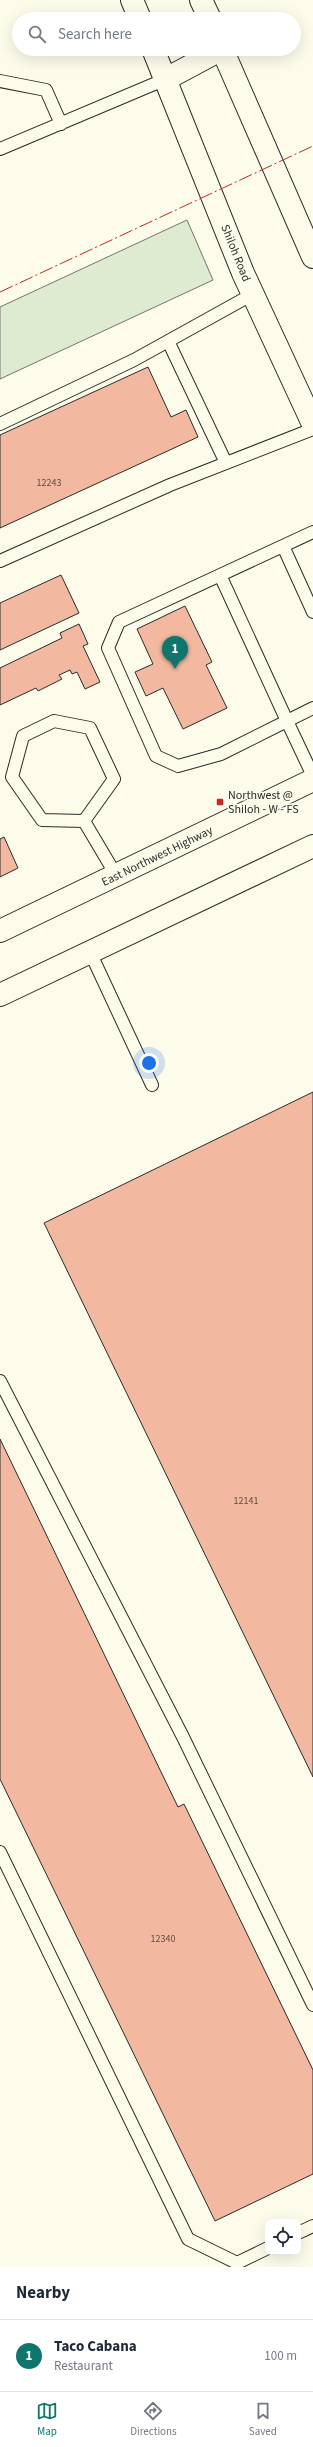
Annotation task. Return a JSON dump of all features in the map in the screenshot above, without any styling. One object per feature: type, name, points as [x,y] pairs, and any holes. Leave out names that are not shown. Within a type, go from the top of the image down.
[{"type":"main road","points":[[132,0],[137,12]]},
{"type":"main road","points":[[201,0],[207,12]]},
{"type":"main road","name":"Shiloh Road","points":[[156,56],[253,294],[313,424]]},
{"type":"main road","points":[[166,79],[209,56]]},
{"type":"main road","points":[[225,56],[313,257]]},
{"type":"main road","name":"East Northwest Highway","points":[[0,931],[313,780]]},
{"type":"main road","points":[[0,995],[313,846]]},
{"type":"lane","points":[[0,149],[166,79]]},
{"type":"lane","points":[[0,80],[46,90],[61,124]]},
{"type":"lane","points":[[0,424],[134,360],[253,294]]},
{"type":"lane","points":[[168,341],[226,463]]},
{"type":"lane","points":[[0,561],[170,485],[313,429]]},
{"type":"lane","points":[[313,532],[119,622],[108,648],[156,756],[178,766],[221,754],[313,708]]},
{"type":"lane","points":[[283,546],[313,612]]},
{"type":"lane","points":[[220,575],[313,776]]},
{"type":"lane","points":[[54,721],[90,728],[114,779],[84,821],[42,820],[12,777],[23,736],[54,721]]},
{"type":"lane","points":[[84,821],[116,875]]},
{"type":"lane","points":[[90,952],[152,1085]]},
{"type":"lane","points":[[0,1381],[183,1737],[313,2005]]},
{"type":"lane","points":[[0,1852],[188,2239],[237,2263],[265,2249]]},
{"type":"lane","points":[[301,2232],[313,2226]]},
{"type":"green space","points":[[187,220],[213,280],[0,379],[0,307]]},
{"type":"building","points":[[148,367],[171,417],[186,410],[198,437],[0,528],[0,435]]},
{"type":"building","points":[[61,575],[79,613],[0,650],[0,603]]},
{"type":"building","points":[[185,606],[212,662],[206,665],[227,708],[183,729],[163,688],[146,696],[135,672],[153,664],[137,629]]},
{"type":"building","points":[[79,624],[88,644],[83,646],[100,682],[85,689],[77,672],[72,674],[70,670],[59,675],[62,679],[38,691],[36,688],[0,705],[0,668],[62,638],[60,633]]},
{"type":"building","points":[[4,837],[18,868],[0,877],[0,839]]},
{"type":"building","points":[[313,1092],[313,1777],[44,1223]]},
{"type":"building","points":[[0,1439],[178,1807],[184,1804],[313,2070],[313,2174],[215,2221],[0,1779]]},
{"type":"power","points":[[0,292],[313,146]]},
{"type":"place","name":"Taco Cabana","points":[[175,669]]},
{"type":"place","name":"Northwest @ Shiloh - W - FS","points":[[220,802]]}]
